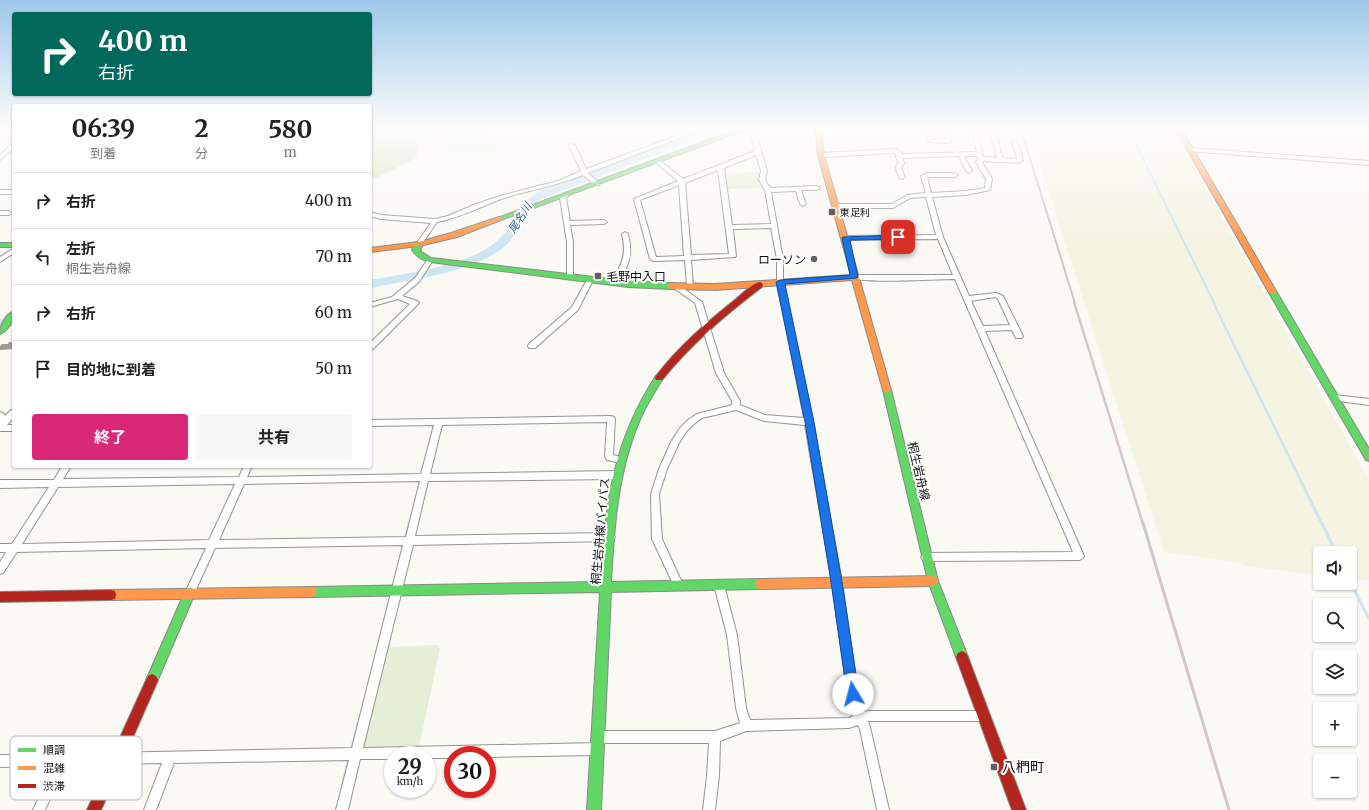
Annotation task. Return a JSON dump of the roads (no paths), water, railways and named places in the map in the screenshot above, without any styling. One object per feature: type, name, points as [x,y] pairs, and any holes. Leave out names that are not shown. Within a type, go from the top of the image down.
[{"type":"street","points":[[583,168],[586,174],[595,182]]},
{"type":"street","points":[[372,215],[381,217],[435,221],[450,218],[478,205],[505,196],[586,174],[598,168]]},
{"type":"street","points":[[372,250],[419,244],[442,239],[566,195],[595,182],[637,168]]},
{"type":"street","points":[[665,168],[682,182],[690,287]]},
{"type":"street","points":[[719,168],[637,199],[653,259],[733,256],[721,168]]},
{"type":"street","points":[[763,168],[762,180],[768,190],[773,226],[780,259],[780,282],[810,422],[837,582],[855,709],[865,727],[884,810]]},
{"type":"street","name":"桐生岩舟線","points":[[825,168],[846,238],[854,277],[889,398],[933,581],[1019,810]]},
{"type":"street","points":[[898,168],[902,177]]},
{"type":"street","points":[[836,206],[893,206],[909,196],[966,193],[988,189],[989,179],[982,168]]},
{"type":"street","points":[[1201,168],[1369,457]]},
{"type":"street","points":[[926,557],[1079,556],[940,237],[924,176],[955,175]]},
{"type":"street","points":[[768,190],[817,188]]},
{"type":"street","points":[[798,189],[803,204]]},
{"type":"street","points":[[0,192],[12,192]]},
{"type":"street","points":[[566,195],[563,198],[570,242],[570,277]]},
{"type":"street","points":[[0,213],[9,213]]},
{"type":"street","points":[[435,221],[416,250],[421,258],[472,266],[590,280],[640,285],[715,288],[854,277],[957,277]]},
{"type":"street","points":[[567,223],[604,222]]},
{"type":"street","points":[[729,227],[773,226]]},
{"type":"street","points":[[625,234],[628,248],[626,261],[622,268],[640,285]]},
{"type":"street","points":[[846,238],[940,237]]},
{"type":"street","points":[[0,245],[12,245]]},
{"type":"street","points":[[0,260],[12,251]]},
{"type":"street","points":[[372,304],[394,299],[398,296],[417,280],[430,260]]},
{"type":"street","points":[[532,346],[575,308],[590,280]]},
{"type":"street","name":"桐生岩舟線バイパス","points":[[594,810],[610,537],[616,475],[630,430],[639,410],[653,386],[679,353],[706,328],[759,285]]},
{"type":"street","points":[[677,287],[698,302],[720,373],[736,402],[736,407]]},
{"type":"street","points":[[967,299],[996,295],[1001,298],[1019,336]]},
{"type":"street","points":[[372,345],[415,303],[398,296]]},
{"type":"street","points":[[0,330],[12,316]]},
{"type":"street","points":[[980,329],[1014,326]]},
{"type":"street","points":[[1335,398],[1369,402]]},
{"type":"street","points":[[678,585],[657,539],[655,494],[662,470],[675,442],[690,422],[700,416],[736,407],[764,418],[810,422]]},
{"type":"street","points":[[12,414],[1,423],[12,427]]},
{"type":"street","points":[[372,423],[611,419],[609,456],[610,458],[621,460]]},
{"type":"street","points":[[342,810],[396,589],[439,422]]},
{"type":"street","points":[[0,570],[66,468]]},
{"type":"street","points":[[126,736],[247,468]]},
{"type":"street","points":[[0,484],[616,475]]},
{"type":"street","points":[[0,548],[610,537]]},
{"type":"street","points":[[0,597],[396,589],[933,581]]},
{"type":"street","points":[[720,585],[732,635],[741,708],[746,726]]},
{"type":"street","points":[[599,737],[678,738],[715,736],[746,726],[849,723],[868,716],[984,716]]},
{"type":"street","points":[[709,810],[713,776],[715,736]]},
{"type":"street","points":[[142,759],[598,749]]},
{"type":"street","points":[[150,810],[170,758]]},
{"type":"street","points":[[0,762],[10,762]]},
{"type":"street","points":[[39,810],[44,800]]},
{"type":"street","points":[[94,810],[98,800]]},
{"type":"waterway","name":"尾名川","points":[[372,284],[439,270],[474,259],[489,252],[506,239],[523,211],[532,200],[544,193],[613,168]]},
{"type":"waterway","points":[[1148,168],[1214,303]]},
{"type":"waterway","points":[[1213,302],[1322,524]]},
{"type":"waterway","name":"尾名川","points":[[0,323],[12,323]]},
{"type":"waterway","points":[[409,524],[413,511]]},
{"type":"waterway","points":[[405,539],[409,523]]},
{"type":"waterway","points":[[1322,523],[1333,546]]},
{"type":"waterway","points":[[1354,590],[1369,619]]},
{"type":"waterway","points":[[351,751],[358,723]]},
{"type":"waterway","points":[[342,786],[349,758]]},
{"type":"railway","points":[[1033,168],[1075,303]]},
{"type":"railway","points":[[1074,302],[1143,524]]},
{"type":"railway","points":[[1143,523],[1229,810]]},
{"type":"place","name":"東足利","points":[[832,212]]},
{"type":"place","name":"ローソン","points":[[814,259]]},
{"type":"place","name":"毛野中入口","points":[[598,276]]},
{"type":"place","name":"八椚町","points":[[994,767]]}]
